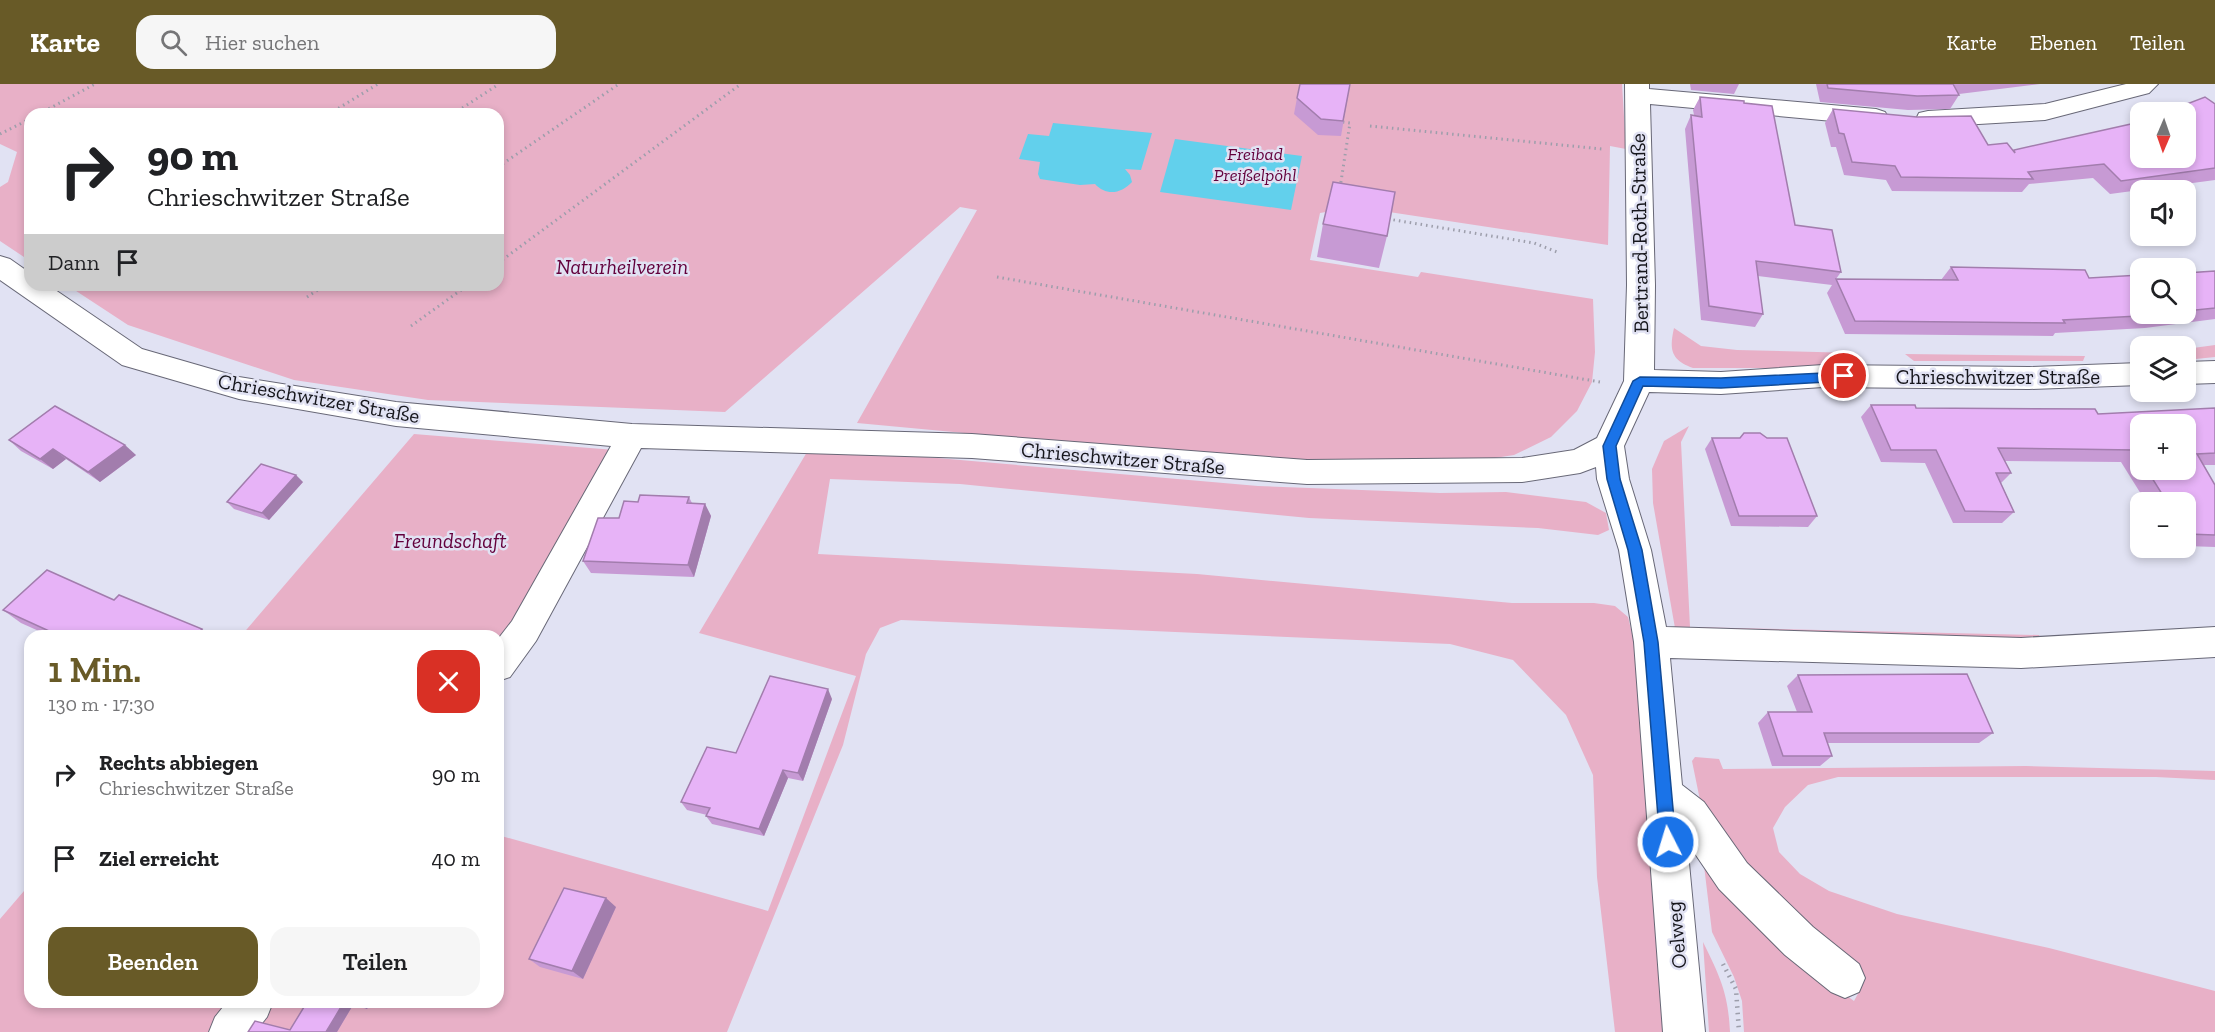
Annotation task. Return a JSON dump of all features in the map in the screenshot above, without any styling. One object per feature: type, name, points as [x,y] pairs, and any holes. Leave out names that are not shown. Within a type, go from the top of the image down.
[{"type":"street","points":[[1637,89],[1902,119],[1966,119],[2045,112],[2140,88],[2146,84]]},
{"type":"street","name":"Bertrand-Roth-Straße","points":[[1637,89],[1641,285],[1640,381]]},
{"type":"street","name":"Chrieschwitzer Straße","points":[[0,266],[24,283]]},
{"type":"street","name":"Chrieschwitzer Straße","points":[[36,291],[132,357],[238,388],[396,414],[632,436],[972,446],[1307,472],[1522,470],[1580,461],[1609,446]]},
{"type":"street","points":[[2196,373],[2215,372]]},
{"type":"street","name":"Chrieschwitzer Straße","points":[[1640,381],[1721,383],[1823,376],[2029,378],[2130,375]]},
{"type":"street","points":[[1609,446],[1640,381]]},
{"type":"street","points":[[504,658],[524,631],[632,436]]},
{"type":"street","name":"Oelweg","points":[[1609,446],[1613,479],[1635,550],[1651,642],[1684,1032]]},
{"type":"street","points":[[1651,642],[2021,653],[2215,642]]},
{"type":"street","points":[[1664,794],[1691,815],[1733,876],[1799,941],[1845,978]]},
{"type":"street","points":[[231,1032],[248,1008]]},
{"type":"path","points":[[50,108],[95,84]]},
{"type":"path","points":[[338,108],[378,84]]},
{"type":"path","points":[[462,108],[499,84]]},
{"type":"path","points":[[504,163],[619,84]]},
{"type":"path","points":[[504,259],[741,84]]},
{"type":"path","points":[[0,134],[24,121]]},
{"type":"path","points":[[1340,188],[1350,123],[1343,122]]},
{"type":"path","points":[[1370,126],[1638,154]]},
{"type":"path","points":[[1383,218],[1534,243],[1557,252]]},
{"type":"path","points":[[997,277],[1592,382],[1640,381]]},
{"type":"path","points":[[307,297],[316,291]]},
{"type":"path","points":[[411,326],[460,291]]},
{"type":"green space","points":[[0,84],[1622,84],[1626,149],[1610,146],[1608,245],[1356,207],[1320,213],[1310,260],[1418,277],[1421,272],[1593,299],[1595,352],[1592,382],[1577,411],[1551,437],[1514,455],[1469,462],[1319,466],[857,423],[977,210],[960,207],[725,412],[428,400],[294,380],[128,325],[76,291],[504,291],[504,108],[24,108],[24,257],[0,241],[0,187],[8,182],[17,152],[0,144]]},
{"type":"green space","points":[[1674,328],[1701,346],[1737,350],[1856,353],[1860,362],[1857,368],[1693,368],[1676,358],[1673,353]]},
{"type":"green space","points":[[2215,345],[2215,357],[2196,359],[2196,348]]},
{"type":"green space","points":[[1905,354],[2085,356],[2083,361],[1914,361]]},
{"type":"green space","points":[[1689,426],[1681,442],[1690,627],[2039,635],[2040,638],[1905,640],[1675,628],[1653,503],[1652,469],[1664,441]]},
{"type":"green space","name":"Freundschaft","points":[[414,434],[615,450],[504,637],[504,630],[246,630]]},
{"type":"green space","points":[[810,447],[1258,486],[1440,493],[1506,492],[1586,502],[1606,513],[1609,530],[1598,535],[1538,528],[1309,518],[960,484],[830,479],[818,554],[1197,574],[1512,603],[1594,603],[1615,606],[1628,617],[1640,666],[1672,1032],[1615,1032],[1597,877],[1593,775],[1566,715],[1513,660],[1450,644],[901,620],[880,628],[866,654],[843,745],[727,1032],[252,1032],[269,1008],[504,1008],[504,837],[768,911],[856,676],[699,633]]},
{"type":"green space","points":[[1695,757],[1719,759],[1723,769],[2026,766],[2215,771],[2215,780],[2156,777],[1838,777],[1808,785],[1785,807],[1773,828],[1779,852],[1800,874],[1829,891],[1897,914],[2049,948],[2215,991],[2215,1032],[1744,1032],[1742,1001],[1734,977],[1712,932],[1702,849],[1812,970],[1854,1001],[1860,990],[1821,950],[1703,815],[1692,761]]},
{"type":"green space","points":[[24,891],[24,1008],[229,1008],[211,1032],[0,1032],[0,919]]},
{"type":"green space","points":[[1703,942],[1722,985],[1730,1032],[1709,1032]]},
{"type":"water","points":[[1053,123],[1152,133],[1141,170],[1125,169],[1132,182],[1114,192],[1099,188],[1095,184],[1080,185],[1040,179],[1038,174],[1040,162],[1019,159],[1028,134],[1049,136]]},
{"type":"water","points":[[1175,139],[1302,156],[1291,210],[1160,192]]},
{"type":"building","points":[[1300,84],[1350,84],[1343,121],[1321,119],[1297,98]]},
{"type":"building","points":[[1827,84],[1953,84],[1959,95],[1917,96],[1828,88]]},
{"type":"building","points":[[1700,97],[1772,106],[1795,225],[1832,230],[1841,272],[1756,261],[1763,314],[1709,306],[1691,115],[1702,117]]},
{"type":"building","points":[[2205,97],[2215,104],[2215,168],[2121,181],[2104,164],[2028,172],[2033,179],[1901,177],[1895,166],[1852,162],[1844,134],[1839,133],[1833,109],[1917,117],[1971,116],[1988,145],[2007,143],[2015,153],[2014,150],[2130,124],[2130,168],[2196,168],[2196,102],[2192,102]]},
{"type":"building","points":[[1333,182],[1395,192],[1387,236],[1323,224]]},
{"type":"building","points":[[1951,267],[2085,270],[2089,278],[2130,276],[2130,316],[2063,320],[2065,323],[1855,321],[1836,279],[1958,280]]},
{"type":"building","points":[[2215,271],[2215,308],[2196,310],[2196,272]]},
{"type":"building","points":[[1871,405],[1915,405],[1916,408],[2095,409],[2098,414],[2215,408],[2215,453],[2197,454],[2215,485],[2215,535],[2196,534],[2196,492],[2161,492],[2153,480],[2196,480],[2196,414],[2130,414],[2130,450],[1998,448],[2011,473],[1996,473],[2014,512],[1965,511],[1936,450],[1891,450]]},
{"type":"building","points":[[55,406],[125,445],[88,472],[53,449],[40,459],[9,440]]},
{"type":"building","points":[[1744,433],[1760,433],[1767,438],[1787,438],[1817,516],[1739,516],[1712,438],[1740,438]]},
{"type":"building","points":[[261,464],[296,475],[262,513],[227,502]]},
{"type":"building","points":[[640,495],[689,497],[687,503],[705,504],[688,565],[583,561],[598,518],[619,518],[624,501],[638,502]]},
{"type":"building","points":[[47,570],[114,600],[119,595],[202,629],[47,630],[3,610]]},
{"type":"building","points":[[1967,674],[1993,733],[1824,733],[1832,756],[1783,756],[1768,712],[1812,712],[1798,675]]},
{"type":"building","points":[[770,676],[828,689],[798,773],[783,770],[759,829],[706,816],[710,808],[681,802],[707,747],[736,753]]},
{"type":"building","points":[[564,888],[606,898],[572,971],[529,959]]},
{"type":"building","points":[[303,1008],[340,1008],[326,1032],[248,1032],[255,1021],[290,1030]]},
{"type":"route","points":[[1668,842],[1651,642],[1635,550],[1613,479],[1609,446],[1640,381],[1721,383],[1844,376]]},
{"type":"park label","name":"Freibad Preißelpöhl","points":[[1255,164]]},
{"type":"park label","name":"Naturheilverein","points":[[622,266]]}]
